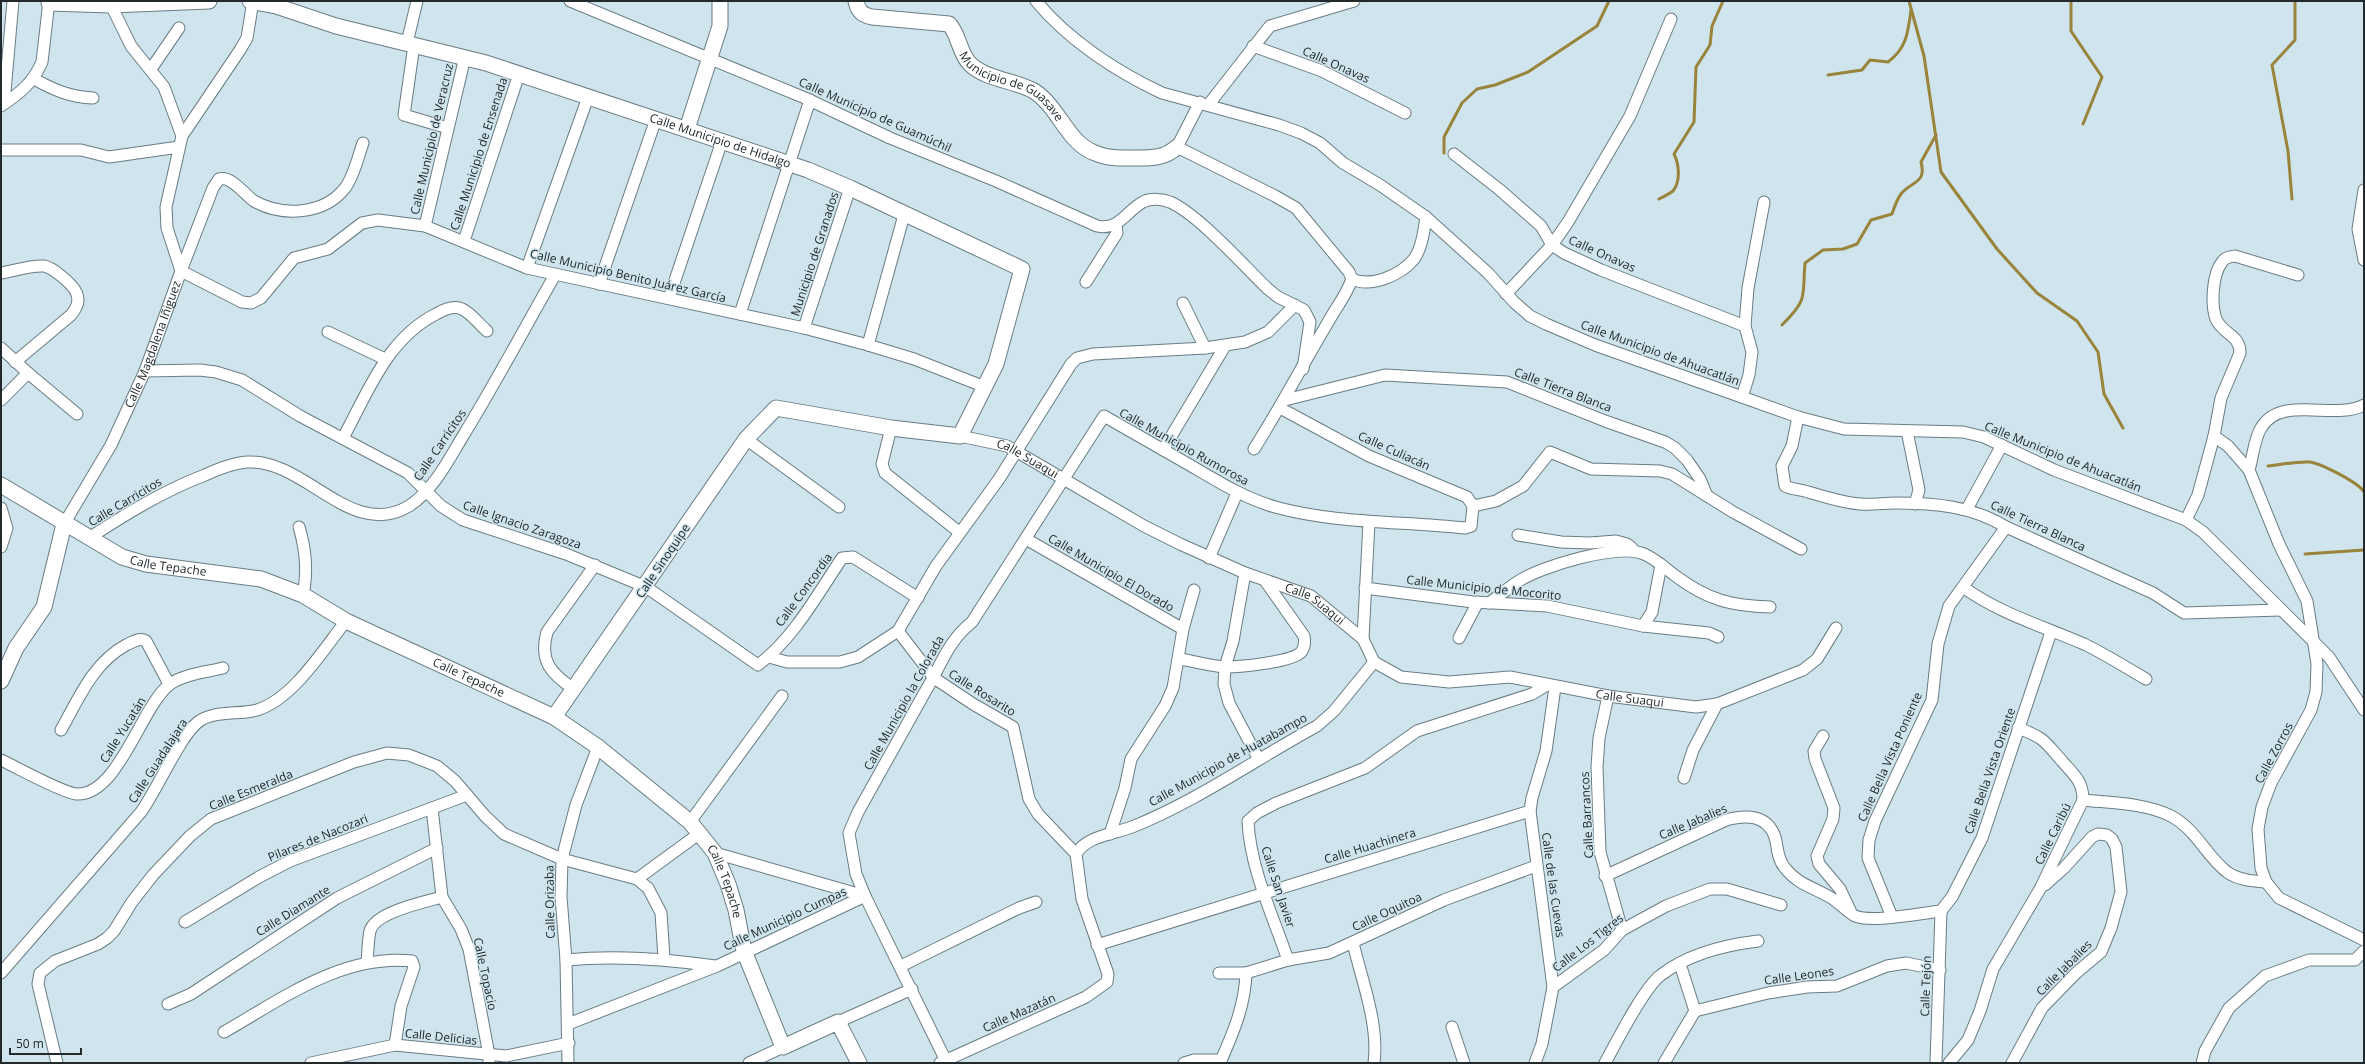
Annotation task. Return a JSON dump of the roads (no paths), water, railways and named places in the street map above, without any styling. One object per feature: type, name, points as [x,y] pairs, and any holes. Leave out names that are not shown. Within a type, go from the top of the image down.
[{"type":"street","points":[[3,105],[13,1]]},
{"type":"street","points":[[3,105],[26,88],[34,79],[42,62],[49,2],[111,5],[209,1]]},
{"type":"street","name":"Calle Municipio de Hidalgo","points":[[250,1],[465,57],[789,163],[850,188],[904,215],[1022,269],[1000,350],[985,387]]},
{"type":"street","name":"Calle Magdalena Iñiguez","points":[[1,681],[16,648],[44,607],[64,524],[111,445],[145,371],[181,271],[170,240],[166,216],[169,191],[180,142],[247,38],[253,1]]},
{"type":"street","points":[[417,1],[404,115],[448,128]]},
{"type":"street","name":"Calle Municipio de Guamúchil","points":[[570,1],[709,60],[810,100],[890,138],[983,175],[1097,226],[1104,228],[1116,225]]},
{"type":"street","points":[[687,129],[720,26],[720,1]]},
{"type":"street","name":"Municipio de Guasave","points":[[856,1],[859,10],[864,15],[872,18],[948,24],[952,27],[964,56],[974,67],[1038,94],[1051,106],[1077,142],[1094,153],[1120,158],[1156,157],[1164,156],[1177,147]]},
{"type":"street","name":"Calle Municipio de Ahuacatlán","points":[[1036,1],[1059,26],[1131,77],[1162,93],[1204,103],[1279,125],[1310,137],[1343,163],[1380,185],[1426,217],[1469,254],[1506,294],[1530,316],[1546,324],[1595,345],[1742,397],[1798,416],[1844,429],[1963,432],[2002,445],[2054,470],[2186,520],[2203,532],[2329,657],[2364,710]]},
{"type":"street","points":[[1354,1],[1275,23],[1267,30],[1204,103],[1177,147],[1296,208],[1351,276],[1359,282],[1369,282],[1383,279],[1403,269],[1415,258],[1422,238],[1426,217]]},
{"type":"street","points":[[1,150],[81,150],[109,157],[180,142],[164,87],[131,46],[111,5]]},
{"type":"street","points":[[1506,294],[1552,245],[1568,222],[1630,116],[1671,19]]},
{"type":"street","points":[[151,69],[179,28]]},
{"type":"street","name":"Calle Onavas","points":[[1253,46],[1322,71],[1405,113]]},
{"type":"street","name":"Calle Municipio de Veracruz","points":[[425,226],[465,57]]},
{"type":"street","name":"Calle Municipio de Ensenada","points":[[464,241],[519,74]]},
{"type":"street","points":[[34,79],[57,92],[72,97],[93,98]]},
{"type":"street","points":[[527,268],[588,97]]},
{"type":"street","points":[[740,314],[810,100]]},
{"type":"street","points":[[599,284],[656,119]]},
{"type":"street","points":[[669,298],[722,141]]},
{"type":"street","points":[[181,271],[213,188],[219,179],[224,178],[253,200],[267,207],[282,210],[310,209],[324,205],[345,189],[363,143]]},
{"type":"street","name":"Calle Onavas","points":[[1454,154],[1500,190],[1541,226],[1552,245],[1601,270],[1745,326]]},
{"type":"street","name":"Municipio de Granados","points":[[804,328],[850,188]]},
{"type":"street","points":[[2364,190],[2358,228],[2364,260]]},
{"type":"street","points":[[1086,282],[1117,233],[1116,225],[1142,203],[1151,200],[1165,200],[1191,215],[1278,297],[1304,310],[1310,322],[1302,369]]},
{"type":"street","points":[[1742,397],[1749,375],[1752,352],[1745,326],[1748,288],[1764,202]]},
{"type":"street","points":[[868,345],[904,215]]},
{"type":"street","name":"Calle Municipio Benito Juárez García","points":[[181,271],[242,302],[251,303],[261,298],[268,291],[294,258],[328,249],[362,224],[378,220],[425,226],[527,268],[804,328],[914,359],[985,387]]},
{"type":"street","points":[[2186,520],[2198,495],[2214,436],[2221,398],[2240,349],[2236,337],[2222,328],[2215,314],[2214,292],[2216,276],[2222,262],[2228,257],[2235,256],[2298,275]]},
{"type":"street","points":[[1,273],[38,266],[48,267],[72,285],[78,299],[77,308],[71,315],[15,362]]},
{"type":"street","name":"Calle Carricitos","points":[[89,538],[157,496],[236,464],[258,462],[284,469],[362,513],[383,514],[396,512],[416,501],[445,465],[481,407],[555,275]]},
{"type":"street","points":[[1254,449],[1283,404],[1348,291],[1351,276]]},
{"type":"street","points":[[1184,303],[1205,348]]},
{"type":"street","points":[[769,657],[787,662],[840,662],[858,657],[898,631],[936,566],[1017,451],[1071,364],[1077,358],[1093,354],[1225,346],[1258,337],[1268,332],[1295,305]]},
{"type":"street","points":[[342,438],[385,359],[397,342],[412,328],[426,319],[449,308],[462,309],[487,331]]},
{"type":"street","points":[[328,332],[385,359]]},
{"type":"street","points":[[1164,450],[1225,346]]},
{"type":"street","points":[[1,348],[28,374],[77,414]]},
{"type":"street","name":"Calle Ignacio Zaragoza","points":[[145,371],[200,370],[229,375],[242,380],[277,403],[408,473],[441,506],[463,520],[595,565],[646,587],[758,665]]},
{"type":"street","points":[[1,400],[28,374]]},
{"type":"street","name":"Calle Tierra Blanca","points":[[1283,404],[1385,375],[1507,382],[1605,421],[1665,442],[1675,448],[1687,460],[1700,480],[1707,496]]},
{"type":"street","points":[[960,436],[985,387]]},
{"type":"street","name":"Calle Culiacán","points":[[1283,404],[1369,456],[1467,497],[1473,506]]},
{"type":"street","points":[[2249,470],[2261,428],[2273,415],[2295,410],[2330,411],[2364,405]]},
{"type":"street","name":"Calle Suaqui","points":[[776,408],[891,428],[960,436],[999,444],[1017,451],[1144,526],[1210,558],[1266,582],[1295,589],[1311,596],[1363,639],[1374,662],[1401,677],[1449,682],[1510,677],[1608,696],[1696,707],[1717,704],[1803,670],[1817,659],[1836,628]]},
{"type":"street","name":"Calle Sinoquipe","points":[[554,718],[646,587],[746,439],[776,408]]},
{"type":"street","name":"Calle Municipio Rumorosa","points":[[1104,416],[1237,493],[1289,510],[1369,522],[1408,523],[1465,528],[1471,526],[1473,506]]},
{"type":"street","name":"Calle Municipio la Colorada","points":[[944,1062],[912,989],[865,896],[856,874],[849,833],[858,812],[934,678],[948,647],[958,633],[972,622],[1104,416]]},
{"type":"street","name":"Calle Tierra Blanca","points":[[1798,416],[1792,446],[1782,466],[1782,478],[1785,486],[1793,490],[1806,491],[1842,502],[1862,504],[1915,504],[1967,509],[1989,517],[2006,527],[2153,593],[2184,613],[2280,610]]},
{"type":"street","points":[[891,428],[882,464],[885,473],[959,532]]},
{"type":"street","points":[[1907,431],[1919,490],[1915,504]]},
{"type":"street","name":"Calle Zorros","points":[[2214,436],[2228,446],[2249,470],[2279,544],[2308,601],[2312,620],[2312,640],[2317,664],[2316,692],[2311,710],[2270,783],[2262,807],[2258,829],[2258,851],[2266,882],[2278,898],[2364,940]]},
{"type":"street","points":[[746,439],[839,507]]},
{"type":"street","points":[[1967,509],[2002,445]]},
{"type":"street","points":[[1473,506],[1496,501],[1523,486],[1550,452],[1591,469],[1667,472],[1761,528],[1801,549]]},
{"type":"street","name":"Calle Tepache","points":[[1,485],[64,524],[133,561],[261,579],[303,595],[346,621],[554,718],[598,747],[695,827],[715,853],[728,884],[736,910],[744,951],[783,1047]]},
{"type":"street","points":[[1210,558],[1237,493]]},
{"type":"street","points":[[1,508],[7,528],[1,547]]},
{"type":"street","points":[[1363,639],[1369,522]]},
{"type":"street","points":[[299,527],[304,543],[307,576],[303,595]]},
{"type":"street","name":"Calle Bella Vista Poniente","points":[[1892,917],[1868,858],[1869,840],[1875,821],[1932,700],[1938,644],[1949,606],[2006,527]]},
{"type":"street","points":[[1518,535],[1561,542],[1590,544],[1616,541],[1627,544],[1634,550]]},
{"type":"street","name":"Calle Municipio El Dorado","points":[[1026,539],[1184,629]]},
{"type":"street","points":[[1459,638],[1484,603],[1519,581],[1539,571],[1603,552],[1634,550],[1646,554],[1701,593],[1728,604],[1770,607]]},
{"type":"street","name":"Calle Concordia","points":[[758,665],[769,657],[793,629],[842,558],[853,557],[918,598]]},
{"type":"street","points":[[574,689],[556,677],[549,668],[544,643],[547,632],[595,565]]},
{"type":"street","points":[[1643,626],[1652,612],[1661,565]]},
{"type":"street","points":[[1245,573],[1233,641],[1224,667],[1224,684],[1229,703],[1258,758]]},
{"type":"street","points":[[1179,659],[1224,667],[1252,665],[1293,658],[1302,652],[1305,644],[1304,636],[1266,582]]},
{"type":"street","points":[[1963,587],[1979,599],[2051,632],[2084,644],[2146,678]]},
{"type":"street","name":"Calle Municipio de Mocorito","points":[[1365,588],[1484,603],[1547,606],[1643,626],[1709,633],[1718,637]]},
{"type":"street","points":[[1110,834],[1125,788],[1131,759],[1165,706],[1173,688],[1184,629],[1194,590]]},
{"type":"street","name":"Calle Guadalajara","points":[[1,973],[141,812],[151,798],[184,740],[198,722],[207,717],[256,710],[275,702],[303,675],[346,621]]},
{"type":"street","name":"Calle Rosarito","points":[[898,631],[934,678],[973,704],[1013,727],[1029,798],[1038,814],[1076,854]]},
{"type":"street","name":"Calle Bella Vista Oriente","points":[[1941,911],[1952,897],[1982,838],[2051,632]]},
{"type":"street","points":[[61,730],[88,682],[104,660],[118,650],[137,640],[143,639],[146,641],[170,684],[184,678],[223,668]]},
{"type":"street","name":"Calle Municipio de Huatabampo","points":[[1076,854],[1080,848],[1089,841],[1162,813],[1323,721],[1334,711],[1374,662]]},
{"type":"street","name":"Calle Yucatán","points":[[1,760],[76,794],[96,788],[114,770],[143,720],[170,684]]},
{"type":"street","points":[[1530,811],[1532,798],[1546,751],[1551,686]]},
{"type":"street","name":"Calle San Javier","points":[[1288,960],[1264,892],[1249,839],[1248,821],[1257,813],[1297,793],[1365,768],[1417,731],[1532,694],[1551,686]]},
{"type":"street","points":[[664,958],[661,913],[648,888],[637,879],[695,827],[782,696]]},
{"type":"street","name":"Calle Barrancos","points":[[1608,696],[1599,738],[1597,767],[1600,852],[1605,876],[1622,930]]},
{"type":"street","points":[[1684,778],[1692,750],[1717,704]]},
{"type":"street","points":[[2018,728],[2036,735],[2049,744],[2078,777],[2083,790],[2084,800]]},
{"type":"street","points":[[1824,736],[1814,751],[1815,759],[1831,797],[1833,819],[1817,856],[1819,864],[1840,889],[1850,910]]},
{"type":"street","name":"Calle Orizaba","points":[[568,1063],[569,1043],[566,960],[561,897],[562,859],[576,805],[598,747]]},
{"type":"street","name":"Calle Esmeralda","points":[[57,1063],[38,984],[40,973],[55,961],[98,944],[107,938],[114,931],[132,902],[154,875],[190,836],[211,819],[354,762],[387,753],[409,756],[437,766],[455,781],[504,834],[562,859],[637,879]]},
{"type":"street","name":"Pilares de Nacozari","points":[[186,922],[259,877],[290,862],[467,795]]},
{"type":"street","name":"Calle Caribú","points":[[1949,1063],[1968,1040],[1980,1012],[1993,969],[2040,889],[2084,800],[2132,806],[2170,816],[2195,835],[2227,872],[2241,879],[2266,882]]},
{"type":"street","name":"Calle Topacio","points":[[432,808],[442,897],[461,929],[469,949],[489,1059]]},
{"type":"street","name":"Calle de las Cuevas","points":[[1530,811],[1553,987]]},
{"type":"street","name":"Calle Huachinera","points":[[1097,945],[1264,892],[1530,811]]},
{"type":"street","name":"Calle Jabalies","points":[[1605,876],[1726,820],[1741,816],[1755,818],[1765,822],[1771,829],[1780,860],[1795,879],[1806,887],[1831,898],[1850,910],[1854,915],[1864,918],[1892,917],[1941,911]]},
{"type":"street","name":"Calle Jabalies","points":[[2012,1063],[2042,1008],[2076,973],[2101,952],[2111,928],[2121,892],[2116,847],[2112,839],[2106,835],[2098,834],[2092,837],[2064,868],[2040,889]]},
{"type":"street","name":"Calle Diamante","points":[[168,1004],[191,994],[337,898],[437,848]]},
{"type":"street","points":[[715,853],[865,896]]},
{"type":"street","points":[[1076,854],[1082,899],[1097,945]]},
{"type":"street","name":"Calle Oquitoa","points":[[1219,973],[1246,973],[1288,960],[1328,953],[1353,943],[1444,900],[1536,866]]},
{"type":"street","name":"Calle Los Tigres","points":[[1535,1063],[1544,1037],[1553,987],[1604,950],[1622,930],[1666,906],[1710,889],[1727,889],[1781,905]]},
{"type":"street","name":"Calle Municipio Cumpas","points":[[568,1024],[717,966],[744,951],[865,896]]},
{"type":"street","points":[[367,962],[370,929],[376,922],[404,908],[442,897]]},
{"type":"street","points":[[901,966],[1019,908],[1036,902]]},
{"type":"street","name":"Calle Tejón","points":[[1936,1063],[1941,911]]},
{"type":"street","points":[[1605,1063],[1646,993],[1660,976],[1680,964],[1732,944],[1758,941]]},
{"type":"street","points":[[1353,943],[1371,1022],[1375,1052],[1374,1063]]},
{"type":"street","name":"Calle Mazatán","points":[[944,1062],[1086,997],[1107,982],[1108,974],[1097,945]]},
{"type":"street","points":[[2202,1063],[2205,1051],[2229,1008],[2265,976],[2309,960],[2355,960],[2364,951]]},
{"type":"street","name":"Calle Municipio Cumpas","points":[[566,960],[605,956],[664,958],[717,966]]},
{"type":"street","points":[[224,1032],[324,976],[367,962],[412,961],[414,968],[401,1006],[395,1045]]},
{"type":"street","name":"Calle Leones","points":[[1695,1011],[1768,992],[1807,986],[1837,986],[1887,966],[1906,963],[1940,970]]},
{"type":"street","points":[[1664,1063],[1695,1011],[1680,964]]},
{"type":"street","points":[[1184,1063],[1194,1060],[1220,1062],[1238,1023],[1245,994],[1246,973]]},
{"type":"street","points":[[749,1063],[912,989]]},
{"type":"street","points":[[838,1022],[859,1063]]},
{"type":"street","points":[[1452,1027],[1464,1063]]},
{"type":"street","name":"Calle Delicias","points":[[311,1063],[336,1060],[395,1045],[489,1059],[569,1043]]},
{"type":"waterway","points":[[1444,153],[1444,137],[1462,103],[1477,89],[1495,85],[1528,72],[1597,26],[1609,1]]},
{"type":"waterway","points":[[1659,199],[1673,191],[1676,187],[1678,167],[1674,154],[1694,122],[1696,67],[1710,45],[1712,26],[1723,1]]},
{"type":"waterway","points":[[1909,1],[1924,56],[1941,172],[1997,249],[2037,293],[2077,321],[2098,352],[2104,394],[2123,428]]},
{"type":"waterway","points":[[2071,1],[2071,31],[2102,77],[2083,124]]},
{"type":"waterway","points":[[2292,199],[2288,151],[2272,65],[2295,40],[2295,1]]},
{"type":"waterway","points":[[1828,75],[1862,70],[1870,60],[1888,62],[1899,51],[1906,39],[1911,10]]},
{"type":"waterway","points":[[1782,325],[1797,309],[1802,297],[1804,290],[1805,263],[1823,250],[1843,249],[1857,244],[1871,220],[1892,214],[1901,194],[1920,178],[1922,174],[1921,162],[1936,135]]},
{"type":"waterway","points":[[2268,466],[2299,462],[2314,463],[2347,478],[2364,492]]},
{"type":"waterway","points":[[2305,554],[2364,550]]}]
